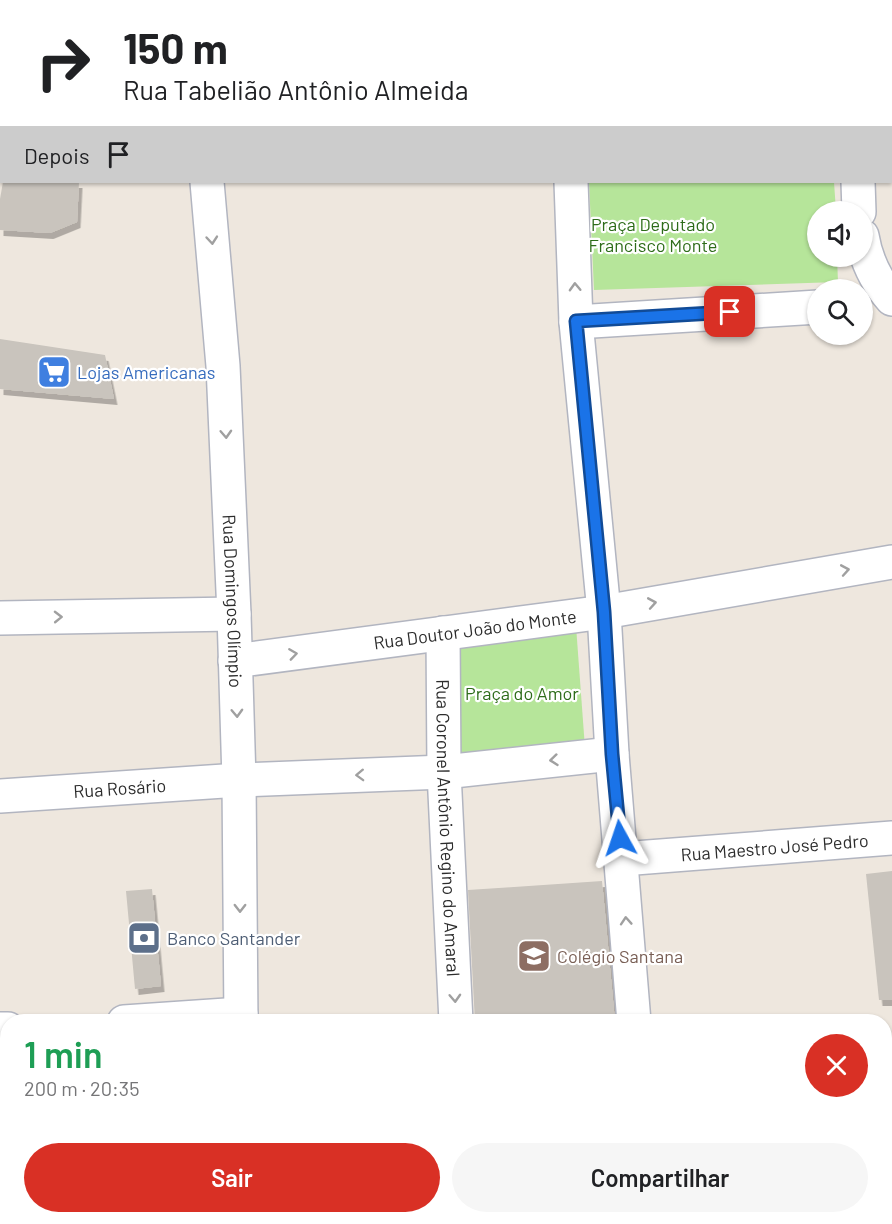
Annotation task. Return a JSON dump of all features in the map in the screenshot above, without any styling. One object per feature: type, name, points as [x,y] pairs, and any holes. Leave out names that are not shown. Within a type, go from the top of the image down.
[{"type":"street","name":"Rua Domingos Olímpio","points":[[207,183],[223,366],[234,614],[239,780],[241,1014]]},
{"type":"street","points":[[571,183],[576,321],[604,612],[612,754],[633,1014]]},
{"type":"street","points":[[858,183],[859,201]]},
{"type":"street","points":[[871,267],[878,283],[892,301]]},
{"type":"street","points":[[873,303],[892,301]]},
{"type":"street","points":[[576,321],[807,308]]},
{"type":"street","name":"Rua Doutor João do Monte","points":[[235,661],[604,612],[892,562]]},
{"type":"street","points":[[0,618],[234,614]]},
{"type":"street","name":"Rua Coronel Antônio Regino do Amaral","points":[[443,633],[444,772],[456,1014]]},
{"type":"street","name":"Rua Rosário","points":[[0,796],[239,780],[444,772],[612,754]]},
{"type":"street","name":"Rua Maestro José Pedro","points":[[622,859],[892,838]]},
{"type":"green space","name":"Praça Deputado Francisco Monte","points":[[589,183],[834,183],[835,201],[807,201],[807,267],[837,267],[838,279],[807,279],[807,283],[594,290]]},
{"type":"green space","name":"Praça do Amor","points":[[576,626],[585,748],[450,755],[445,645]]},
{"type":"building","points":[[3,183],[79,183],[77,222],[50,233],[0,230],[0,199]]},
{"type":"building","name":"Lojas Americanas","points":[[0,339],[105,355],[114,399],[0,389]]},
{"type":"building","points":[[892,871],[892,1000],[879,1000],[866,874]]},
{"type":"building","name":"Colégio Santana","points":[[602,881],[614,1014],[475,1014],[468,890]]},
{"type":"building","name":"Banco Santander","points":[[152,889],[161,986],[135,989],[126,891]]},
{"type":"place","name":"Lojas Americanas","points":[[54,372]]},
{"type":"place","name":"Banco Santander","points":[[144,938]]},
{"type":"place","name":"Colégio Santana","points":[[534,956]]},
{"type":"route","points":[[620,838],[612,754],[604,612],[576,321],[730,312]]}]
